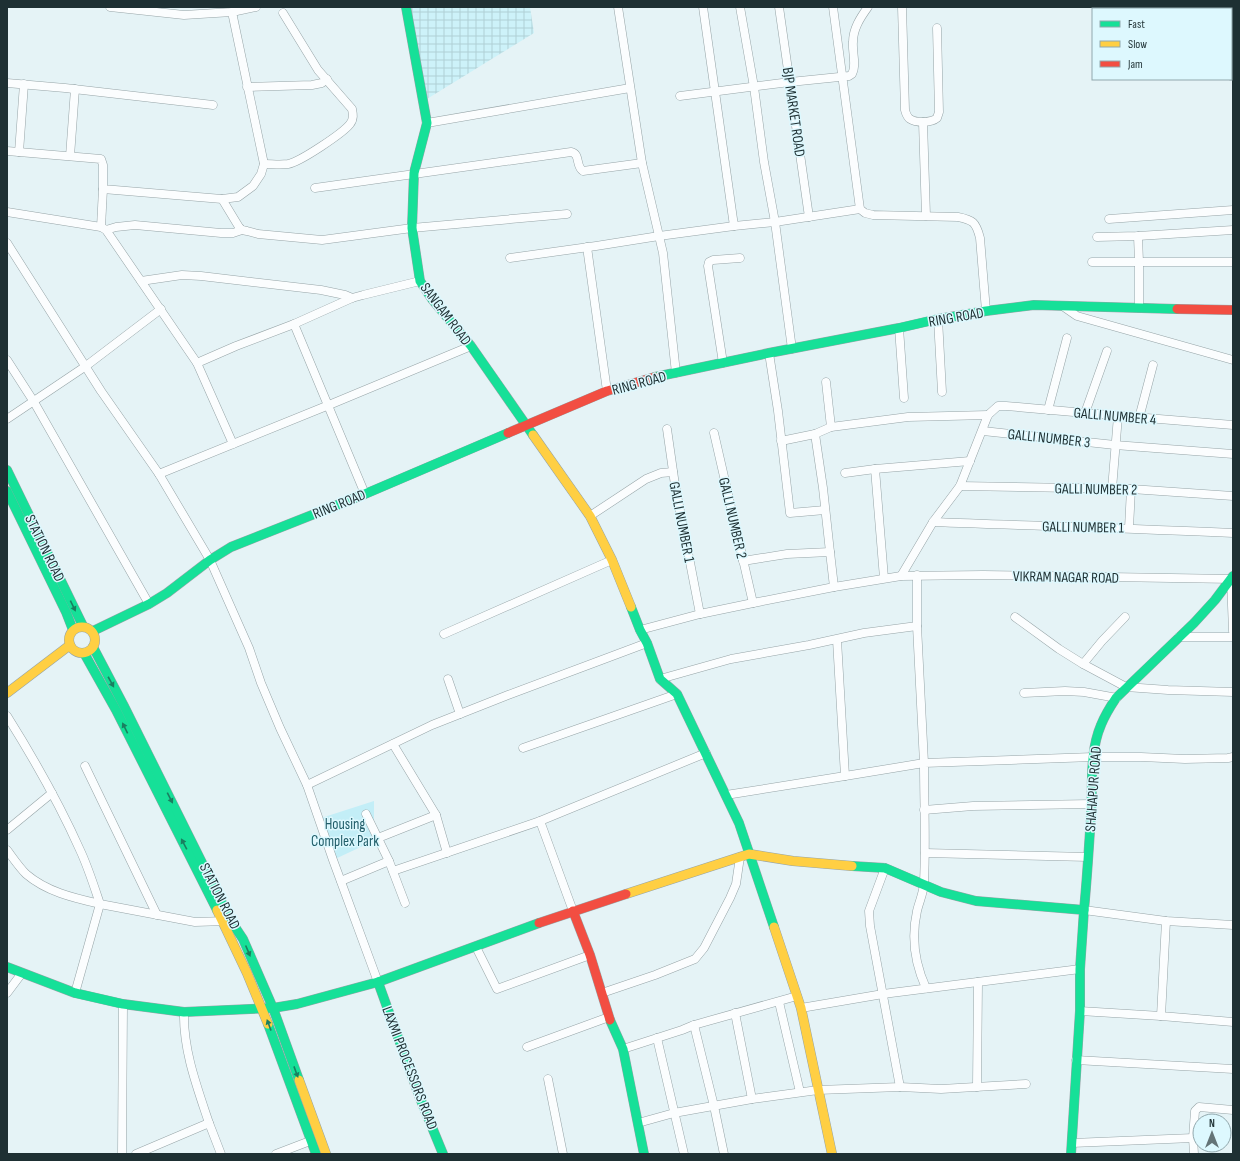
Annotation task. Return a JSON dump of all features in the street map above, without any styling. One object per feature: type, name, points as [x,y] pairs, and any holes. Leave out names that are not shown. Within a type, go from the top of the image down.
[{"type":"main road","name":"SANGAM ROAD","points":[[406,7],[427,123],[414,174],[412,228],[420,281],[432,299],[470,346],[590,516],[612,560],[640,630],[647,643],[660,679]]},
{"type":"main road","name":"RING ROAD","points":[[93,631],[149,604],[167,593],[210,560],[231,547],[365,494],[607,391],[655,377],[938,319],[1034,305],[1064,307],[1233,310]]},
{"type":"main road","name":"STATION ROAD","points":[[7,470],[83,626]]},
{"type":"main road","name":"STATION ROAD","points":[[7,491],[66,612],[73,630]]},
{"type":"main road","name":"SHAHAPUR ROAD","points":[[1071,1154],[1080,1011],[1080,969],[1093,757],[1099,728],[1107,712],[1126,687],[1148,668],[1214,602],[1232,578]]},
{"type":"main road","points":[[83,626],[93,631],[96,642],[94,647],[90,651],[84,653],[74,650],[70,645],[69,640],[73,630],[83,626]]},
{"type":"main road","points":[[7,693],[70,645]]},
{"type":"main road","name":"STATION ROAD","points":[[94,647],[124,706],[226,921],[263,1009],[316,1154]]},
{"type":"main road","name":"STATION ROAD","points":[[84,653],[116,710],[158,795],[205,884],[226,921],[243,939],[273,1008],[326,1154]]},
{"type":"main road","points":[[660,679],[677,694],[739,823],[745,856],[801,1008],[832,1154]]},
{"type":"main road","points":[[7,967],[75,993],[123,1004],[184,1012],[273,1008],[298,1004],[378,982],[573,911],[745,856],[885,868],[941,892],[957,897],[976,901],[1084,910]]},
{"type":"main road","points":[[573,911],[590,955],[610,1017],[623,1049],[644,1154]]},
{"type":"main road","name":"LAXMI PROCESSORS ROAD","points":[[378,982],[420,1098],[443,1154]]},
{"type":"street","points":[[110,7],[184,15],[232,12],[256,7]]},
{"type":"street","points":[[618,7],[642,163],[658,236],[664,252],[676,373]]},
{"type":"street","points":[[703,7],[734,226]]},
{"type":"street","points":[[740,7],[775,222],[792,349]]},
{"type":"street","name":"BJP MARKET ROAD","points":[[779,7],[809,217]]},
{"type":"street","points":[[833,7],[860,209],[865,213],[873,215],[958,217],[969,219],[974,222],[980,238],[986,311]]},
{"type":"street","points":[[680,96],[849,76],[854,71],[854,32],[860,18],[868,7]]},
{"type":"street","points":[[902,7],[905,110],[906,115],[910,119],[923,122],[937,118],[939,112],[937,28]]},
{"type":"street","points":[[1213,7],[1233,8]]},
{"type":"street","points":[[103,189],[222,199],[238,196],[253,186],[261,174],[264,164],[232,12]]},
{"type":"street","points":[[264,164],[288,164],[298,161],[330,140],[350,124],[353,114],[352,109],[318,70],[283,13]]},
{"type":"street","points":[[247,87],[312,85],[322,83],[327,79]]},
{"type":"street","points":[[7,83],[213,105]]},
{"type":"street","points":[[20,152],[24,84]]},
{"type":"street","points":[[427,123],[630,88]]},
{"type":"street","points":[[70,156],[75,90]]},
{"type":"street","points":[[923,122],[926,216]]},
{"type":"street","points":[[7,151],[101,159],[103,165],[104,229],[161,309],[197,363],[233,444]]},
{"type":"street","points":[[315,188],[571,152],[576,154],[579,167],[583,171],[642,163]]},
{"type":"street","points":[[222,199],[242,230]]},
{"type":"street","points":[[510,258],[658,236],[775,222],[860,209]]},
{"type":"street","points":[[1109,219],[1233,210]]},
{"type":"street","points":[[7,212],[104,229],[135,225],[221,233],[233,233],[242,230],[258,234],[322,240],[412,228],[567,214]]},
{"type":"street","points":[[1097,237],[1233,230]]},
{"type":"street","points":[[1138,236],[1138,308]]},
{"type":"street","points":[[7,243],[86,366],[159,474],[210,560],[249,648],[280,728],[307,785],[378,982]]},
{"type":"street","points":[[587,247],[607,391]]},
{"type":"street","points":[[724,363],[708,266],[709,262],[713,260],[740,258]]},
{"type":"street","points":[[1092,262],[1233,262]]},
{"type":"street","points":[[141,281],[182,275],[201,276],[321,290],[352,298]]},
{"type":"street","points":[[197,363],[236,346],[294,324],[352,298],[420,281]]},
{"type":"street","points":[[1064,307],[1077,316],[1233,360]]},
{"type":"street","points":[[7,418],[34,402],[86,366],[161,309]]},
{"type":"street","points":[[938,319],[942,392]]},
{"type":"street","points":[[294,324],[365,494]]},
{"type":"street","points":[[899,328],[904,398]]},
{"type":"street","points":[[1048,410],[1067,338]]},
{"type":"street","points":[[159,474],[470,346]]},
{"type":"street","points":[[1085,413],[1107,351]]},
{"type":"street","points":[[769,353],[778,411],[790,513],[825,510]]},
{"type":"street","points":[[7,360],[34,402],[149,604]]},
{"type":"street","points":[[1139,418],[1153,365]]},
{"type":"street","points":[[826,382],[831,427]]},
{"type":"street","name":"GALLI NUMBER 4","points":[[988,415],[998,406],[1006,406],[1233,425]]},
{"type":"street","points":[[781,441],[815,434],[831,427],[908,417],[988,415],[983,431],[960,486],[933,522],[902,576]]},
{"type":"street","points":[[1112,489],[1118,416]]},
{"type":"street","name":"GALLI NUMBER 1","points":[[667,429],[673,472],[700,614]]},
{"type":"street","name":"GALLI NUMBER 3","points":[[983,431],[1115,445],[1233,454]]},
{"type":"street","name":"GALLI NUMBER 2","points":[[714,433],[753,603]]},
{"type":"street","points":[[815,434],[834,587]]},
{"type":"street","points":[[845,473],[970,461]]},
{"type":"street","points":[[875,469],[884,578]]},
{"type":"street","points":[[590,516],[646,479],[657,474],[673,472]]},
{"type":"street","name":"GALLI NUMBER 2","points":[[960,486],[1131,489],[1233,496]]},
{"type":"street","points":[[1129,528],[1131,489]]},
{"type":"street","name":"GALLI NUMBER 1","points":[[933,522],[1233,533]]},
{"type":"street","points":[[743,561],[787,554],[830,552]]},
{"type":"street","points":[[444,634],[612,560]]},
{"type":"street","points":[[917,575],[917,626],[924,763],[925,853],[924,884],[914,924],[914,943],[916,959],[926,988]]},
{"type":"street","name":"VIKRAM NAGAR ROAD","points":[[640,630],[700,614],[753,603],[834,587],[902,576],[1232,578]]},
{"type":"street","points":[[1232,578],[1233,631]]},
{"type":"street","points":[[1015,617],[1059,649],[1083,664],[1126,687],[1233,692]]},
{"type":"street","points":[[1083,664],[1125,617]]},
{"type":"street","points":[[660,679],[731,659],[837,640],[864,633],[917,626]]},
{"type":"street","points":[[1179,637],[1233,637]]},
{"type":"street","points":[[837,640],[845,776]]},
{"type":"street","points":[[307,785],[432,725],[647,643]]},
{"type":"street","points":[[448,679],[460,714]]},
{"type":"street","points":[[1024,693],[1066,691],[1084,692],[1117,698]]},
{"type":"street","points":[[523,748],[677,694]]},
{"type":"street","points":[[7,716],[34,759],[52,793],[80,850],[100,904],[75,993]]},
{"type":"street","points":[[393,744],[436,815],[447,853]]},
{"type":"street","points":[[393,871],[540,821],[706,753]]},
{"type":"street","points":[[726,795],[924,763],[1093,757],[1185,759],[1233,757]]},
{"type":"street","points":[[85,766],[157,915]]},
{"type":"street","points":[[7,830],[52,793]]},
{"type":"street","points":[[924,810],[973,806],[1091,804]]},
{"type":"street","points":[[366,814],[389,861],[405,903]]},
{"type":"street","points":[[378,838],[436,815]]},
{"type":"street","points":[[540,821],[573,911]]},
{"type":"street","points":[[7,850],[26,873],[39,883],[58,892],[79,899],[195,922],[226,921]]},
{"type":"street","points":[[925,853],[1088,857]]},
{"type":"street","points":[[602,993],[655,975],[695,959],[704,948],[730,898],[745,856]]},
{"type":"street","points":[[341,881],[389,861]]},
{"type":"street","points":[[885,868],[869,911],[870,926],[900,1087]]},
{"type":"street","points":[[1084,910],[1166,921],[1233,925]]},
{"type":"street","points":[[1161,1016],[1166,921]]},
{"type":"street","points":[[476,947],[497,989],[590,955]]},
{"type":"street","points":[[801,1008],[883,994],[1080,969]]},
{"type":"street","points":[[7,993],[22,973]]},
{"type":"street","points":[[977,1087],[978,982]]},
{"type":"street","points":[[623,1049],[694,1025],[797,996]]},
{"type":"street","points":[[779,1002],[800,1092]]},
{"type":"street","points":[[122,1154],[123,1004]]},
{"type":"street","points":[[1080,1011],[1233,1022]]},
{"type":"street","points":[[184,1012],[184,1024],[190,1062],[209,1123],[221,1154]]},
{"type":"street","points":[[735,1013],[752,1099]]},
{"type":"street","points":[[527,1047],[610,1017]]},
{"type":"street","points":[[694,1025],[724,1154]]},
{"type":"street","points":[[657,1038],[684,1154]]},
{"type":"street","points":[[1076,1060],[1233,1069]]},
{"type":"street","points":[[548,1079],[563,1154]]},
{"type":"street","points":[[638,1122],[674,1113],[752,1099],[818,1090],[900,1087],[977,1087],[1026,1084]]},
{"type":"street","points":[[1195,1113],[1199,1107],[1233,1110]]},
{"type":"street","points":[[136,1154],[209,1123]]},
{"type":"street","points":[[1072,1143],[1192,1138]]},
{"type":"street","points":[[276,1154],[310,1141]]},
{"type":"shaded area","points":[[405,7],[530,7],[534,33],[422,102]]},
{"type":"green space","name":"Housing Complex Park","points":[[374,801],[374,825],[382,837],[333,860],[318,819]]},
{"type":"traffic: fast","points":[[406,7],[427,123],[414,173],[412,228],[420,281],[432,299],[471,346],[533,435]]},
{"type":"traffic: fast","points":[[655,377],[938,319],[986,311],[1034,305],[1177,309]]},
{"type":"traffic: fast","points":[[93,631],[149,604],[167,593],[210,560],[231,547],[365,494],[508,433]]},
{"type":"traffic: fast","points":[[7,470],[83,626]]},
{"type":"traffic: fast","points":[[7,491],[66,612],[73,630]]},
{"type":"traffic: fast","points":[[1084,910],[1091,815],[1093,758],[1097,736],[1103,721],[1116,698],[1194,623],[1215,600],[1233,576]]},
{"type":"traffic: fast","points":[[631,607],[647,643],[660,679],[677,694],[739,823],[774,927]]},
{"type":"traffic: fast","points":[[93,647],[231,921],[243,939],[273,1008],[299,1080]]},
{"type":"traffic: fast","points":[[84,653],[116,710],[217,910]]},
{"type":"traffic: fast","points":[[852,866],[885,868],[941,892],[976,901],[1084,910],[1080,969],[1080,1011],[1071,1154]]},
{"type":"traffic: fast","points":[[7,967],[75,993],[123,1004],[184,1012],[273,1008],[297,1004],[378,982],[539,923]]},
{"type":"traffic: fast","points":[[378,982],[420,1098],[443,1154]]},
{"type":"traffic: fast","points":[[610,1020],[623,1049],[644,1154]]},
{"type":"traffic: fast","points":[[268,1024],[316,1154]]},
{"type":"traffic: slow","points":[[533,435],[590,516],[612,560],[631,607]]},
{"type":"traffic: slow","points":[[82,627],[91,631],[95,640],[91,649],[82,653],[73,649],[69,640],[73,631],[82,627]]},
{"type":"traffic: slow","points":[[7,693],[70,645]]},
{"type":"traffic: slow","points":[[626,894],[749,854],[793,861],[852,866]]},
{"type":"traffic: slow","points":[[217,910],[247,973],[268,1024]]},
{"type":"traffic: slow","points":[[774,927],[801,1008],[832,1154]]},
{"type":"traffic: slow","points":[[299,1080],[326,1154]]},
{"type":"traffic: jam","points":[[1177,309],[1233,310]]},
{"type":"traffic: jam","points":[[508,433],[607,391],[655,377]]},
{"type":"traffic: jam","points":[[539,923],[626,894]]},
{"type":"traffic: jam","points":[[573,911],[590,955],[610,1020]]}]
